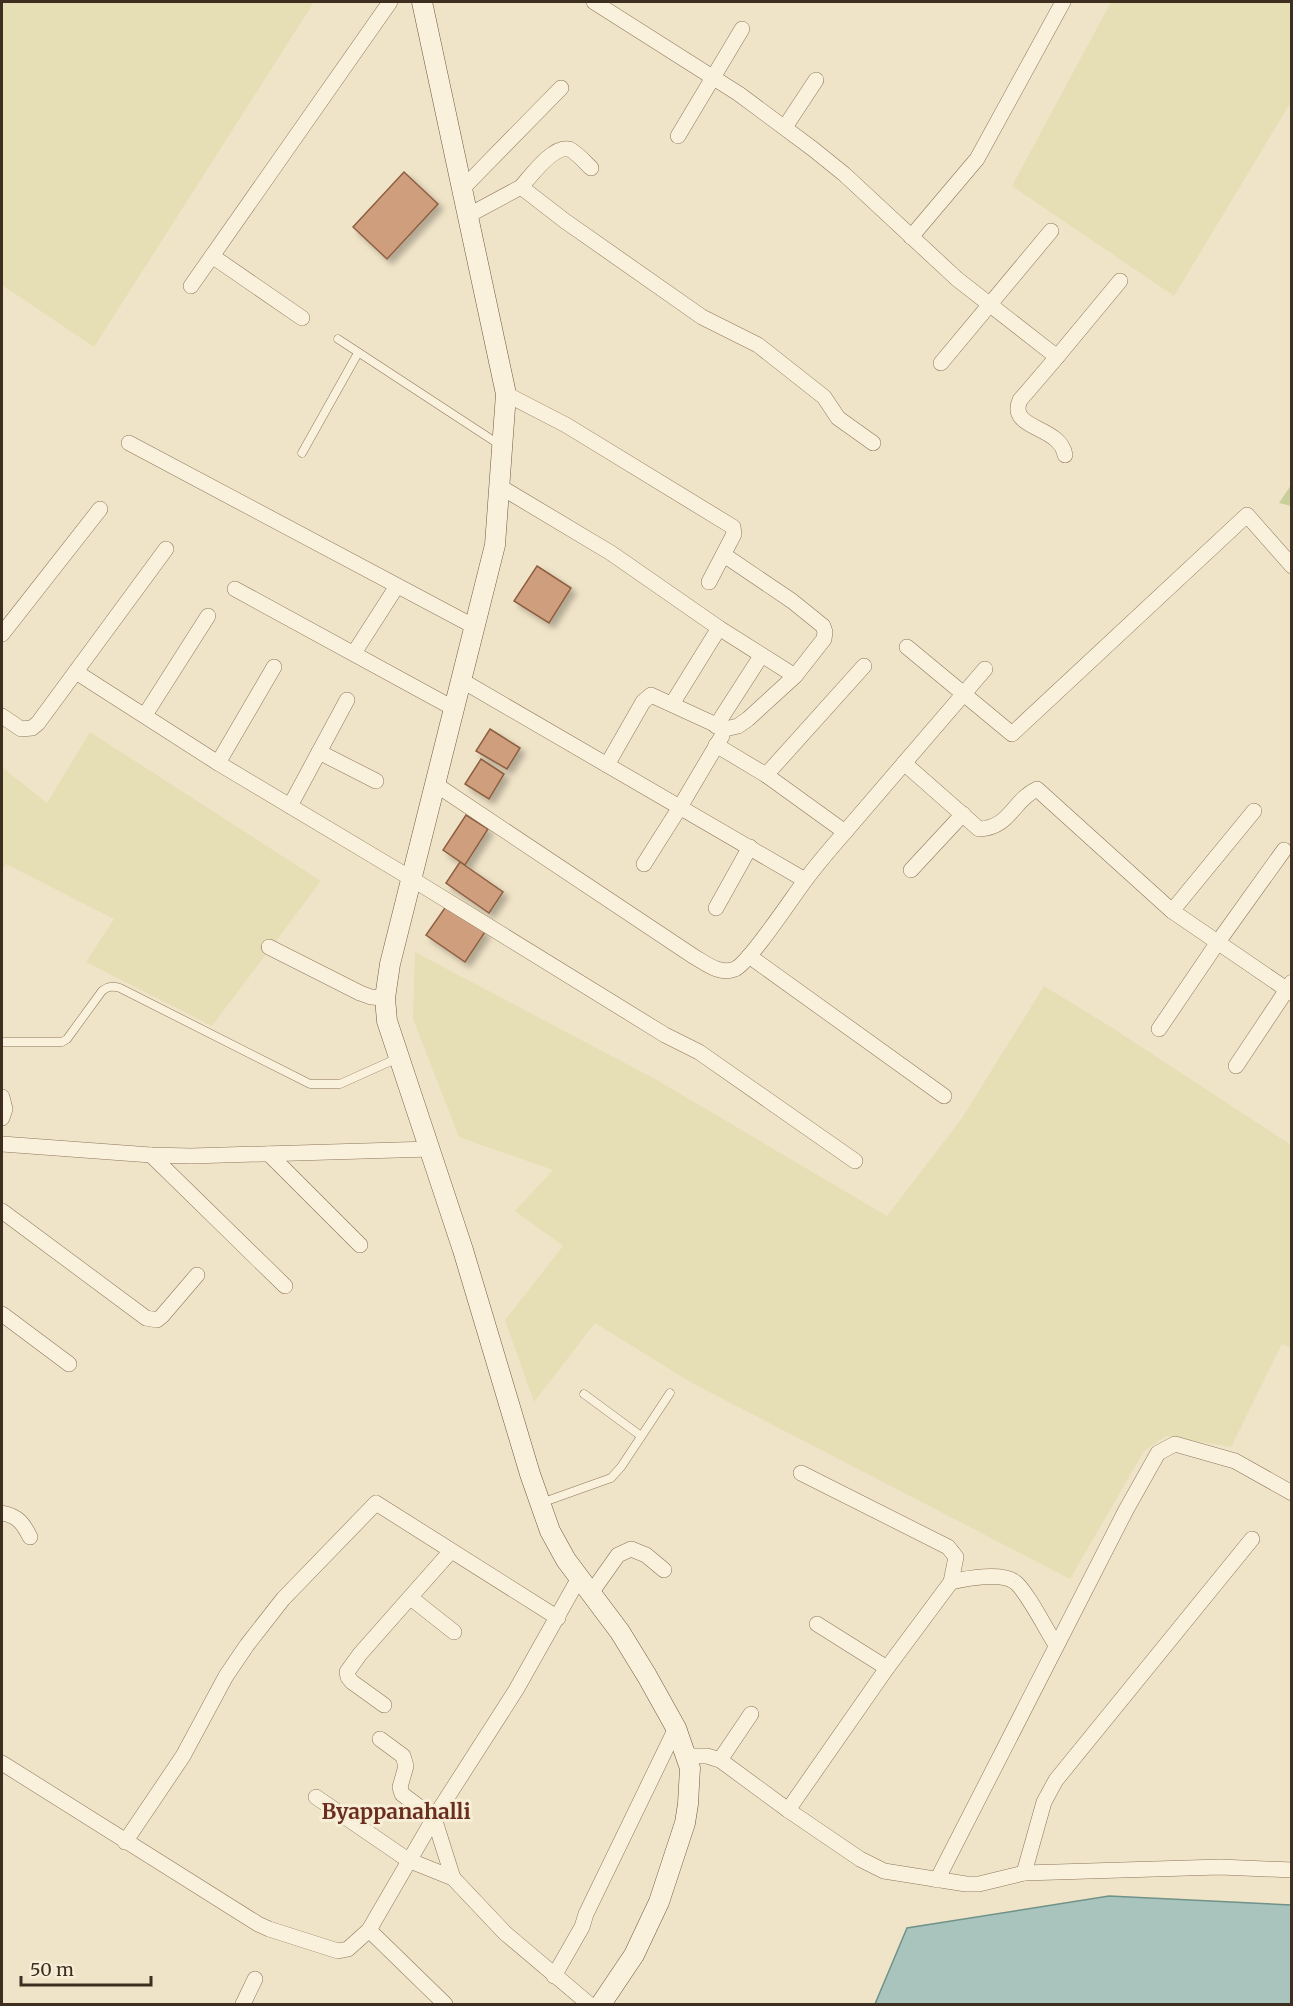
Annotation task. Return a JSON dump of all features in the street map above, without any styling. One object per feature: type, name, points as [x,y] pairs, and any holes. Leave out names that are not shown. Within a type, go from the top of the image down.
[{"type":"main road","points":[[422,2],[506,394],[495,545],[390,964],[385,998],[387,1021],[431,1149],[540,1504],[554,1541],[620,1632],[647,1676],[676,1728],[690,1768],[688,1804],[671,1868],[659,1902],[638,1949],[601,2004]]},
{"type":"street","points":[[191,286],[390,2]]},
{"type":"street","points":[[594,2],[739,94],[844,174],[957,279],[1057,357]]},
{"type":"street","points":[[911,237],[977,159],[1063,2]]},
{"type":"street","points":[[678,136],[742,29]]},
{"type":"street","points":[[784,128],[816,80]]},
{"type":"street","points":[[463,188],[561,88]]},
{"type":"street","points":[[469,215],[521,187],[551,154],[561,148],[571,150],[591,168]]},
{"type":"street","points":[[521,187],[565,221],[702,317],[758,345],[824,397],[838,418],[873,443]]},
{"type":"street","points":[[941,363],[1051,231]]},
{"type":"street","points":[[212,256],[302,318]]},
{"type":"street","points":[[1065,455],[1060,442],[1054,437],[1024,422],[1018,415],[1017,407],[1020,400],[1120,281]]},
{"type":"street","points":[[506,394],[566,425],[733,527],[734,534],[709,582]]},
{"type":"street","points":[[129,443],[475,627]]},
{"type":"street","points":[[499,486],[611,553],[719,628],[795,676]]},
{"type":"street","points":[[2,634],[100,509]]},
{"type":"street","points":[[907,647],[1011,734],[1247,515],[1292,566]]},
{"type":"street","points":[[2,716],[21,729],[32,728],[38,723],[166,549]]},
{"type":"street","points":[[608,765],[643,702],[651,695],[721,728],[738,726],[795,676],[824,639],[823,626],[792,601],[724,555]]},
{"type":"street","points":[[354,653],[397,586]]},
{"type":"street","points":[[235,589],[453,708]]},
{"type":"street","points":[[145,715],[208,616]]},
{"type":"street","points":[[672,704],[719,628]]},
{"type":"street","points":[[644,864],[716,745],[721,728],[761,656]]},
{"type":"street","points":[[766,775],[864,666]]},
{"type":"street","points":[[218,763],[274,667]]},
{"type":"street","points":[[435,784],[714,969],[724,971],[738,968],[749,957],[805,880],[845,831],[985,669]]},
{"type":"street","points":[[76,672],[218,763],[665,1035],[699,1052],[855,1161]]},
{"type":"street","points":[[460,680],[805,880]]},
{"type":"street","points":[[290,806],[347,700]]},
{"type":"street","points":[[716,745],[766,775],[845,831]]},
{"type":"street","points":[[320,752],[376,781]]},
{"type":"street","points":[[904,763],[979,830],[992,829],[1005,820],[1028,793],[1037,789],[1172,910],[1290,988],[1236,1066]]},
{"type":"street","points":[[1172,910],[1254,811]]},
{"type":"street","points":[[911,870],[963,814]]},
{"type":"street","points":[[716,908],[750,847]]},
{"type":"street","points":[[1159,1029],[1284,850]]},
{"type":"street","points":[[269,947],[366,996],[385,998]]},
{"type":"street","points":[[749,957],[944,1096]]},
{"type":"street","points":[[2,1097],[5,1109],[2,1118]]},
{"type":"street","points":[[2,1144],[151,1155],[431,1149]]},
{"type":"street","points":[[269,1154],[360,1245]]},
{"type":"street","points":[[151,1155],[285,1286]]},
{"type":"street","points":[[2,1211],[146,1318],[157,1320],[162,1316],[197,1275]]},
{"type":"street","points":[[2,1314],[69,1364]]},
{"type":"street","points":[[937,1880],[1056,1645],[1158,1453],[1175,1444],[1235,1461],[1292,1493]]},
{"type":"street","points":[[788,1810],[887,1668],[951,1582],[956,1557],[948,1547],[801,1473]]},
{"type":"street","points":[[125,1842],[183,1756],[226,1676],[247,1645],[283,1599],[376,1503],[558,1618]]},
{"type":"street","points":[[2,1512],[12,1514],[23,1522],[30,1537]]},
{"type":"street","points":[[1024,1873],[1044,1802],[1056,1780],[1252,1539]]},
{"type":"street","points":[[2,1763],[125,1842],[269,1929],[338,1951],[348,1949],[369,1930],[408,1860],[516,1690],[558,1618],[585,1586],[618,1555],[631,1549],[646,1554],[663,1570]]},
{"type":"street","points":[[384,1705],[352,1682],[347,1672],[360,1654],[451,1551]]},
{"type":"street","points":[[951,1582],[995,1576],[1014,1581],[1056,1645]]},
{"type":"street","points":[[411,1598],[454,1632]]},
{"type":"street","points":[[817,1624],[887,1668]]},
{"type":"street","points":[[720,1760],[751,1714]]},
{"type":"street","points":[[554,1976],[582,1927],[586,1914],[676,1728]]},
{"type":"street","points":[[381,1738],[403,1756],[406,1766],[400,1787],[402,1794],[434,1818],[453,1878]]},
{"type":"street","points":[[687,1756],[707,1756],[720,1760],[860,1859],[884,1871],[937,1880],[980,1884],[1024,1873],[1220,1867],[1292,1870]]},
{"type":"street","points":[[316,1797],[408,1860],[453,1878],[505,1933],[589,2004]]},
{"type":"street","points":[[369,1930],[445,2004]]},
{"type":"street","points":[[243,2004],[255,1978]]},
{"type":"lane","points":[[338,339],[502,447]]},
{"type":"lane","points":[[302,453],[358,353]]},
{"type":"lane","points":[[2,1042],[67,1039],[102,991],[113,986],[310,1084],[339,1084],[399,1058]]},
{"type":"lane","points":[[540,1504],[610,1478],[621,1467],[670,1393]]},
{"type":"lane","points":[[584,1394],[641,1437]]},
{"type":"shaded area","points":[[2,2],[314,2],[94,347],[2,285]]},
{"type":"shaded area","points":[[1111,2],[1291,2],[1291,102],[1174,296],[1012,186]]},
{"type":"shaded area","points":[[90,732],[321,881],[212,1026],[86,962],[114,919],[6,864],[2,870],[2,767],[47,803]]},
{"type":"shaded area","points":[[415,952],[655,1079],[887,1216],[962,1118],[1044,986],[1291,1145],[1291,1348],[1282,1344],[1231,1447],[1166,1436],[1144,1451],[1070,1579],[692,1383],[595,1323],[534,1402],[505,1320],[563,1246],[515,1211],[553,1170],[459,1137],[413,1019]]},
{"type":"green space","points":[[1291,485],[1291,506],[1279,503]]},
{"type":"water","points":[[1109,1896],[1291,1905],[1291,2004],[875,2004],[907,1928]]},
{"type":"building","points":[[404,172],[438,204],[387,259],[353,227]]},
{"type":"building","points":[[537,566],[571,588],[549,623],[514,601]]},
{"type":"building","points":[[490,729],[520,748],[507,769],[476,751]]},
{"type":"building","points":[[481,759],[504,774],[489,799],[465,784]]},
{"type":"building","points":[[466,815],[488,829],[465,865],[443,850]]},
{"type":"building","points":[[460,862],[503,892],[489,913],[446,883]]},
{"type":"building","points":[[447,905],[485,932],[465,962],[426,935]]},
{"type":"district","name":"Byappanahalli","points":[[396,1811]]}]
